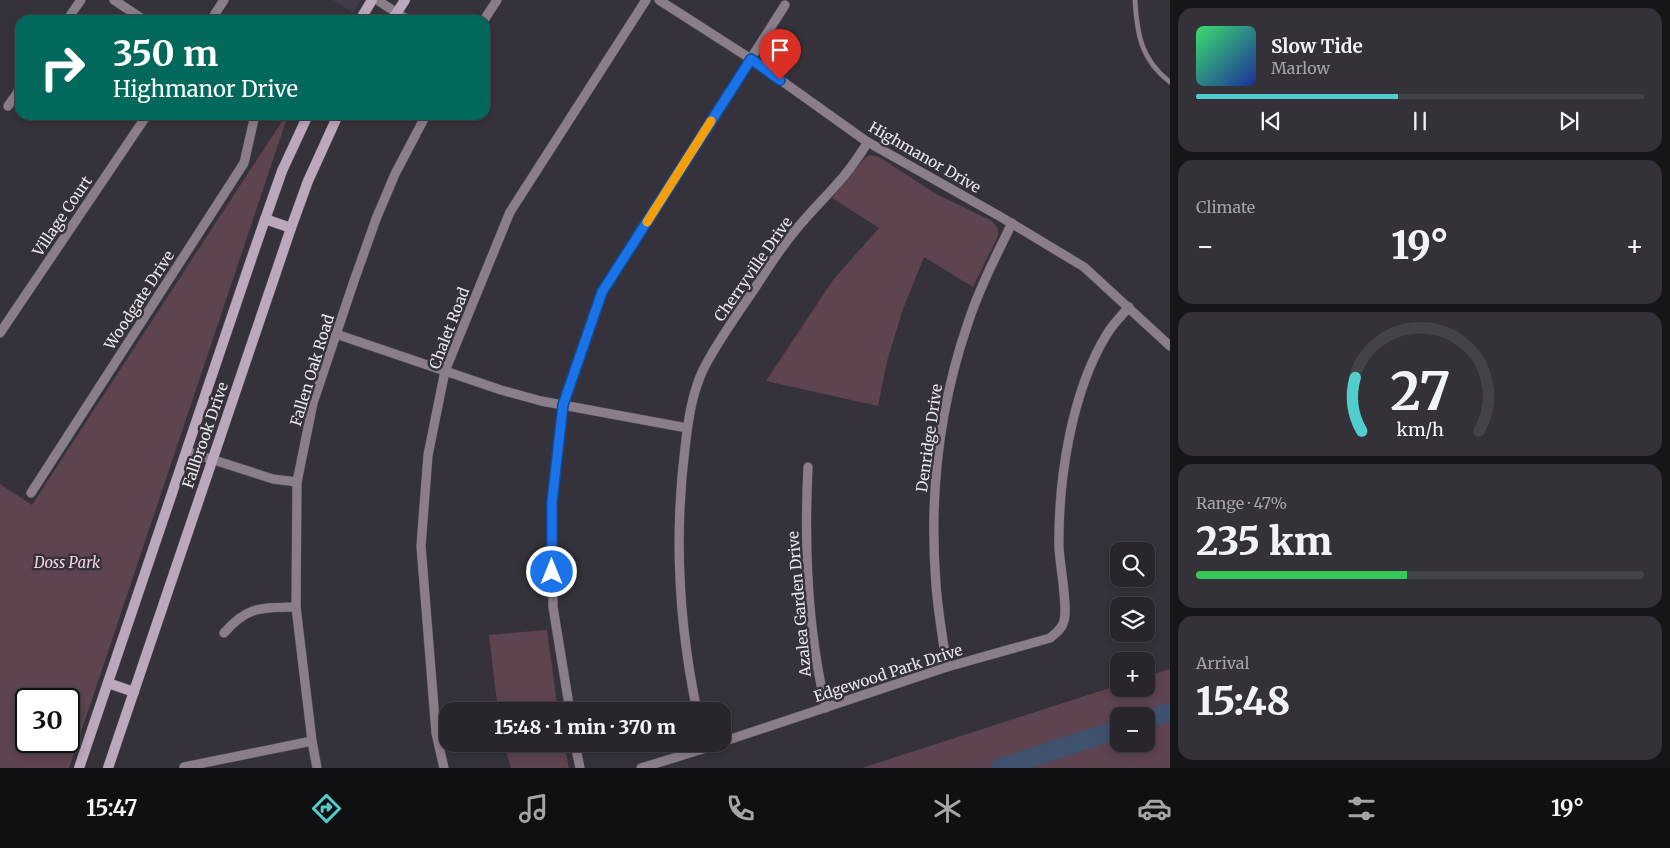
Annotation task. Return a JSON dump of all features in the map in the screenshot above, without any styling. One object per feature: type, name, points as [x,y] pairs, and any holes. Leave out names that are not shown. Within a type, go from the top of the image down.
[{"type":"main road","points":[[363,15],[372,0]]},
{"type":"main road","points":[[395,15],[405,0]]},
{"type":"main road","name":"Fallbrook Drive","points":[[79,768],[265,219],[282,171],[306,120]]},
{"type":"main road","name":"Fallbrook Drive","points":[[108,768],[291,228],[312,173],[336,120]]},
{"type":"main road","points":[[265,219],[291,228]]},
{"type":"main road","points":[[108,683],[134,692]]},
{"type":"street","points":[[71,15],[81,0]]},
{"type":"street","points":[[114,0],[136,15]]},
{"type":"street","points":[[214,15],[224,0]]},
{"type":"street","points":[[377,0],[393,15]]},
{"type":"street","points":[[487,15],[497,0]]},
{"type":"street","name":"Chalet Road","points":[[444,768],[436,733],[420,546],[428,456],[445,371],[510,212],[646,0]]},
{"type":"street","name":"Highmanor Drive","points":[[659,0],[751,59],[868,142],[1012,223],[1084,267],[1170,346]]},
{"type":"street","points":[[569,702],[553,606],[552,502],[563,405],[602,292],[785,5]]},
{"type":"street","points":[[8,106],[15,96]]},
{"type":"street","name":"Village Court","points":[[0,333],[144,120]]},
{"type":"street","name":"Woodgate Drive","points":[[31,493],[244,163],[254,120]]},
{"type":"street","name":"Fallen Oak Road","points":[[317,768],[296,607],[297,482],[313,403],[376,219],[395,174],[423,120]]},
{"type":"street","name":"Cherryville Drive","points":[[695,702],[688,668],[681,609],[680,506],[687,428],[690,409],[698,383],[714,350],[792,234],[844,177],[868,142]]},
{"type":"street","name":"Denridge Drive","points":[[947,667],[938,610],[934,547],[935,496],[942,427],[954,368],[968,321],[1012,223]]},
{"type":"street","name":"Edgewood Park Drive","points":[[731,739],[947,667],[1050,638],[1060,629],[1064,620],[1064,607],[1059,523],[1066,451],[1080,394],[1098,348],[1108,332],[1129,307]]},
{"type":"street","points":[[336,334],[501,390],[563,405],[687,428]]},
{"type":"street","points":[[186,451],[273,478],[297,482]]},
{"type":"street","name":"Azalea Garden Drive","points":[[808,467],[805,522],[806,559],[817,673],[826,708]]},
{"type":"street","points":[[224,632],[242,614],[253,609],[296,607]]},
{"type":"street","points":[[184,767],[312,741]]},
{"type":"street","points":[[577,752],[580,768]]},
{"type":"street","points":[[641,768],[689,752]]},
{"type":"lane","points":[[1135,0],[1136,23],[1145,54],[1154,68],[1170,82]]},
{"type":"shaded area","points":[[333,0],[361,0],[353,13]]},
{"type":"green space","name":"Doss Park","points":[[283,120],[286,120],[80,735],[80,688],[15,688],[15,753],[74,753],[69,768],[0,768],[0,484],[32,505]]},
{"type":"green space","points":[[870,155],[879,157],[936,194],[992,221],[998,229],[998,236],[973,287],[924,257],[903,309],[887,361],[878,406],[766,381],[833,280],[879,228],[832,198],[865,158]]},
{"type":"green space","points":[[547,630],[557,702],[497,702],[489,635]]},
{"type":"green space","points":[[1170,669],[1170,768],[862,768],[1110,688],[1110,697],[1155,697],[1155,673]]},
{"type":"green space","points":[[506,752],[566,752],[569,768],[511,768]]},
{"type":"waterway","points":[[1155,717],[1170,712]]},
{"type":"waterway","points":[[1000,768],[1110,732]]},
{"type":"slow traffic","points":[[647,222],[711,121]]},
{"type":"route","points":[[552,572],[552,502],[563,405],[602,292],[751,59],[780,80]]}]
